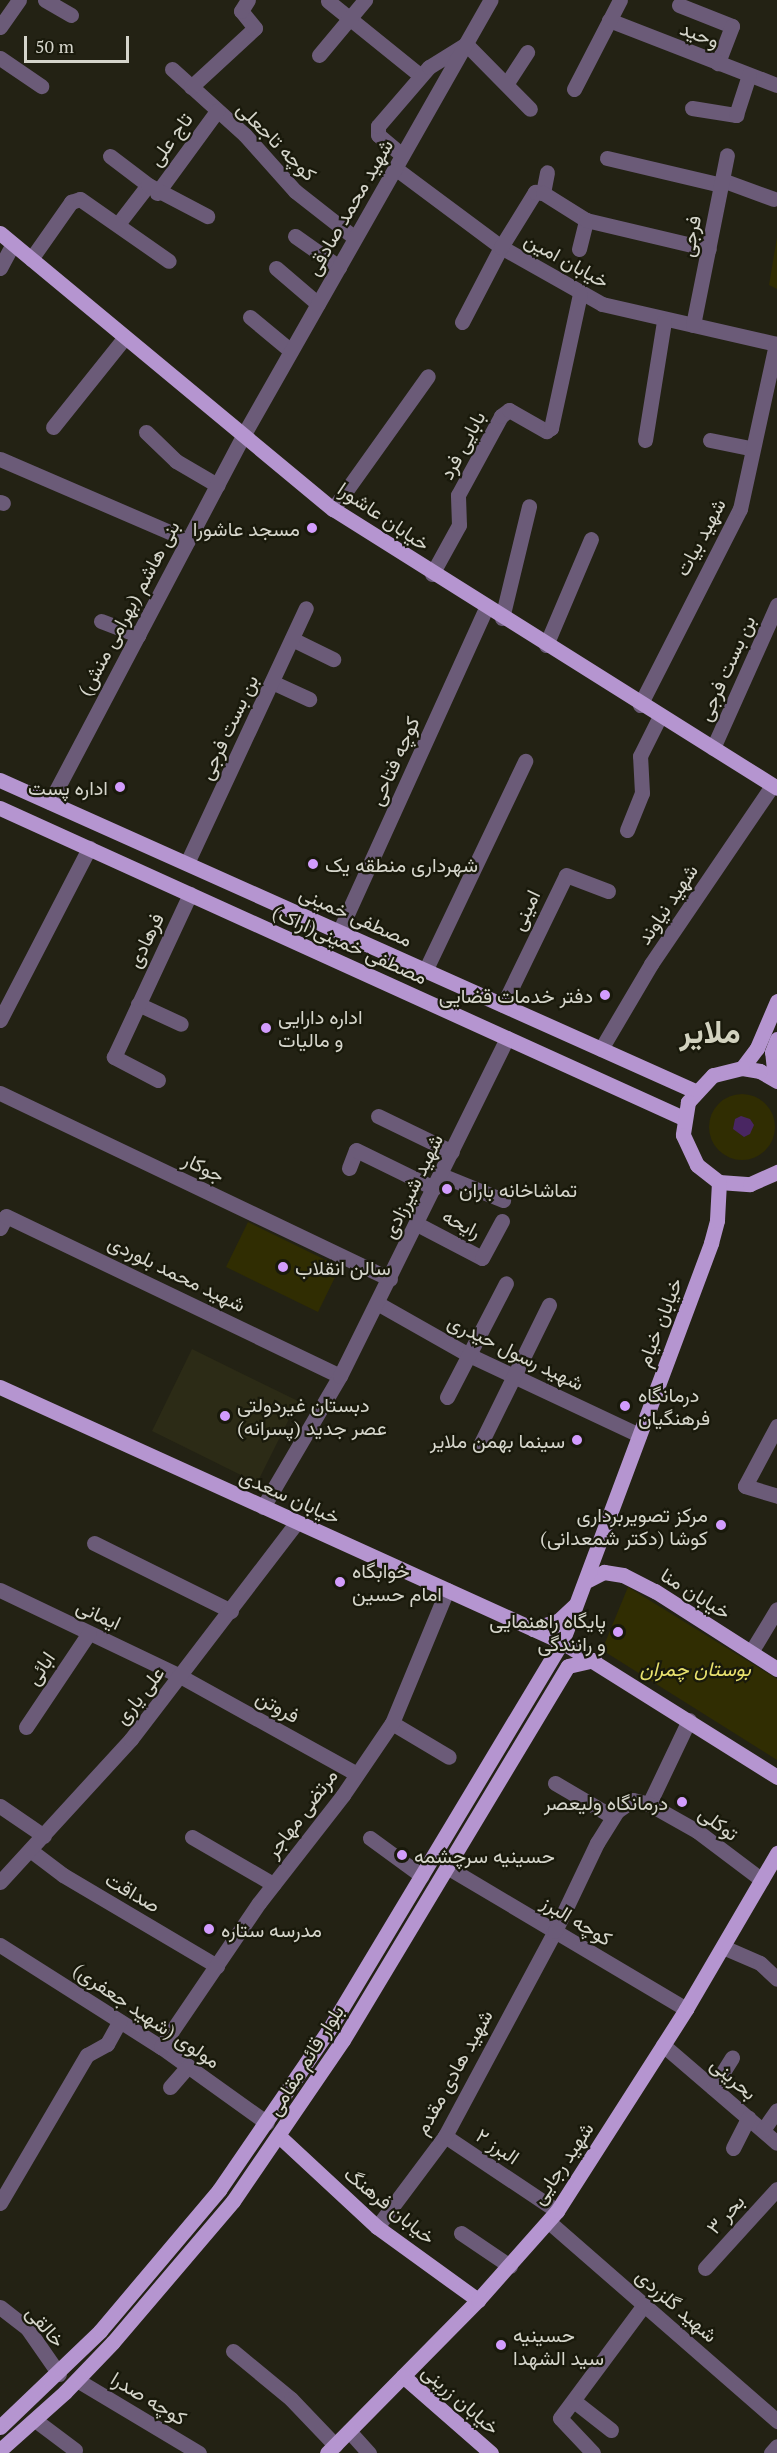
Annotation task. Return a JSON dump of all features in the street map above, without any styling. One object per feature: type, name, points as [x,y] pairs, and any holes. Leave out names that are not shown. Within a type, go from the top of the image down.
[{"type":"main road","name":"خیابان عاشورا","points":[[0,233],[333,509],[640,705],[775,787]]},
{"type":"main road","name":"مصطفی خمینی","points":[[0,780],[695,1091]]},
{"type":"main road","name":"مصطفی خمینی(اراک)","points":[[0,808],[683,1118]]},
{"type":"main road","points":[[742,1068],[757,1048],[777,1001]]},
{"type":"main road","points":[[777,1039],[772,1052],[776,1080],[742,1068],[714,1075],[695,1091],[683,1118],[688,1151],[697,1165],[719,1182],[750,1184],[777,1172]]},
{"type":"main road","name":"خیابان خیام","points":[[562,1642],[588,1580],[639,1435],[711,1244],[717,1220],[719,1182]]},
{"type":"main road","name":"خیابان سعدی","points":[[0,1387],[562,1642],[689,1720],[777,1778]]},
{"type":"main road","name":"خیابان منا","points":[[588,1580],[604,1572],[623,1575],[655,1591],[777,1669]]},
{"type":"main road","points":[[533,1629],[558,1621],[580,1601]]},
{"type":"main road","name":"بلوار قائم مقامی","points":[[1,2426],[59,2374],[219,2190],[267,2123],[342,2007],[562,1642]]},
{"type":"main road","name":"بلوار قائم مقامی","points":[[0,2450],[77,2380],[233,2201],[280,2137],[358,2016],[568,1666],[594,1660]]},
{"type":"main road","name":"شهید رجایی","points":[[331,2449],[478,2300],[553,2217],[686,2009],[777,1853]]},
{"type":"main road","points":[[342,2007],[358,2016]]},
{"type":"main road","name":"خیابان فرهنگ","points":[[280,2137],[377,2227],[478,2300]]},
{"type":"main road","name":"خیابان زرینی","points":[[403,2376],[491,2453]]},
{"type":"main road","points":[[1,2426],[14,2439]]},
{"type":"street","points":[[0,27],[19,0]]},
{"type":"street","points":[[45,0],[71,15]]},
{"type":"street","points":[[191,87],[255,28],[241,11],[248,0]]},
{"type":"street","points":[[319,55],[365,0]]},
{"type":"street","points":[[574,89],[620,0]]},
{"type":"street","points":[[328,1],[421,76],[434,63],[466,44],[507,83],[530,109]]},
{"type":"street","name":"شهید محمد صادقی","points":[[244,434],[466,44],[486,2]]},
{"type":"street","points":[[680,5],[732,26],[718,63]]},
{"type":"street","name":"وحید","points":[[609,20],[777,85]]},
{"type":"street","points":[[507,83],[527,52]]},
{"type":"street","points":[[0,58],[41,86]]},
{"type":"street","name":"کوچه تاجعلی","points":[[172,69],[217,111],[295,191],[355,238]]},
{"type":"street","points":[[692,108],[736,115],[749,75]]},
{"type":"street","name":"خیابان امین","points":[[421,76],[376,131],[399,162],[501,247],[580,294],[602,304],[664,321],[693,325],[777,344]]},
{"type":"street","name":"تاج علی","points":[[118,224],[153,189],[217,111]]},
{"type":"street","name":"فرجی","points":[[693,325],[727,155]]},
{"type":"street","points":[[110,156],[153,189],[207,216]]},
{"type":"street","points":[[607,158],[722,183],[774,199]]},
{"type":"street","points":[[543,193],[547,172]]},
{"type":"street","points":[[462,322],[531,195],[543,193],[586,220],[709,249]]},
{"type":"street","points":[[31,259],[76,199],[118,224],[169,261]]},
{"type":"street","points":[[579,249],[586,220]]},
{"type":"street","points":[[295,236],[339,267]]},
{"type":"street","points":[[0,268],[13,244]]},
{"type":"street","points":[[276,267],[318,304]]},
{"type":"street","name":"بابایی فرد","points":[[432,574],[459,525],[458,495],[501,416],[508,410],[546,431],[551,428],[580,294]]},
{"type":"street","points":[[250,317],[291,351]]},
{"type":"street","points":[[645,440],[664,321]]},
{"type":"street","points":[[53,427],[125,337]]},
{"type":"street","name":"شهید بیات","points":[[640,705],[740,509],[750,448],[777,344]]},
{"type":"street","points":[[333,509],[428,376]]},
{"type":"street","points":[[146,432],[176,461],[217,485]]},
{"type":"street","name":"بنی هاشم (بهرامی منش)","points":[[50,802],[244,434]]},
{"type":"street","points":[[710,440],[750,448]]},
{"type":"street","points":[[0,459],[188,540]]},
{"type":"street","points":[[502,618],[530,506]]},
{"type":"street","points":[[546,645],[591,539]]},
{"type":"street","name":"بن بست فرجی","points":[[712,748],[777,605]]},
{"type":"street","name":"بن بست فرجی","points":[[187,863],[306,608]]},
{"type":"street","name":"کوچه فتاحی","points":[[339,932],[486,608]]},
{"type":"street","points":[[101,621],[138,635]]},
{"type":"street","points":[[292,639],[333,659]]},
{"type":"street","points":[[272,682],[309,699]]},
{"type":"street","points":[[627,830],[642,794],[640,756],[660,716]]},
{"type":"street","points":[[425,971],[525,761]]},
{"type":"street","name":"شهید نیاوند","points":[[601,1049],[651,964],[775,787]]},
{"type":"street","points":[[0,1020],[89,848]]},
{"type":"street","name":"امینی","points":[[503,1005],[566,875],[608,891]]},
{"type":"street","name":"فرهادی","points":[[158,1080],[114,1057],[190,894]]},
{"type":"street","points":[[138,1004],[181,1024]]},
{"type":"street","name":"شهید شیرزادی","points":[[263,1507],[340,1376],[453,1152],[507,1038]]},
{"type":"street","name":"جوکار","points":[[0,1093],[390,1279]]},
{"type":"street","points":[[378,1116],[453,1152]]},
{"type":"street","points":[[349,1168],[356,1150],[438,1181],[503,1200]]},
{"type":"street","name":"شهید محمد بلوردی","points":[[0,1228],[6,1216],[340,1376]]},
{"type":"street","name":"رایحه","points":[[417,1224],[482,1258],[502,1221]]},
{"type":"street","points":[[447,1397],[506,1283]]},
{"type":"street","name":"شهید رسول حیدری","points":[[377,1302],[469,1355],[639,1435]]},
{"type":"street","points":[[481,1443],[549,1305]]},
{"type":"street","points":[[777,1426],[745,1486],[777,1496]]},
{"type":"street","name":"علی یاری","points":[[1,1879],[44,1836],[131,1739],[297,1522]]},
{"type":"street","points":[[94,1543],[231,1611]]},
{"type":"street","name":"ایمانی","points":[[0,1590],[180,1676]]},
{"type":"street","name":"مرتضی مهاجر","points":[[160,2047],[273,1884],[357,1774],[392,1722],[447,1590]]},
{"type":"street","points":[[751,1652],[777,1609]]},
{"type":"street","name":"ابائی","points":[[26,1727],[89,1633]]},
{"type":"street","name":"فروتن","points":[[180,1676],[357,1774]]},
{"type":"street","points":[[555,1783],[614,1817],[633,1800],[649,1804],[689,1720]]},
{"type":"street","points":[[392,1722],[449,1757]]},
{"type":"street","name":"توکلی","points":[[649,1804],[697,1832],[762,1880]]},
{"type":"street","points":[[0,1806],[44,1836]]},
{"type":"street","name":"شهید هادی مقدم","points":[[377,2227],[445,2136],[555,1931],[597,1842],[614,1817]]},
{"type":"street","points":[[192,1837],[273,1884]]},
{"type":"street","points":[[370,1838],[422,1876]]},
{"type":"street","name":"صداقت","points":[[30,1850],[63,1875],[217,1965]]},
{"type":"street","name":"کوچه البرز","points":[[447,1867],[686,2009]]},
{"type":"street","name":"مولوی (شهید جعفری)","points":[[0,1945],[160,2047],[267,2123]]},
{"type":"street","points":[[723,1947],[760,1963],[777,1979]]},
{"type":"street","points":[[0,2203],[87,2055],[107,2044],[120,2021]]},
{"type":"street","name":"بحرینی","points":[[663,2045],[777,2143]]},
{"type":"street","points":[[713,2088],[732,2058]]},
{"type":"street","points":[[170,2087],[188,2066]]},
{"type":"street","points":[[763,2130],[777,2110]]},
{"type":"street","points":[[733,2148],[748,2118]]},
{"type":"street","name":"البرز ۲","points":[[445,2136],[553,2217]]},
{"type":"street","name":"بحر ۳","points":[[705,2268],[777,2189]]},
{"type":"street","name":"شهید گلزردی","points":[[553,2217],[644,2305],[777,2421]]},
{"type":"street","points":[[461,2233],[510,2266]]},
{"type":"street","points":[[593,2453],[560,2418],[644,2305]]},
{"type":"street","name":"خالقی","points":[[0,2307],[27,2328],[59,2374]]},
{"type":"street","points":[[233,2351],[291,2399],[331,2449]]},
{"type":"street","name":"کوچه صدرا","points":[[77,2380],[199,2453]]},
{"type":"street","points":[[574,2401],[610,2430]]},
{"type":"street","points":[[35,2420],[75,2450]]},
{"type":"street","points":[[350,2431],[369,2453]]},
{"type":"street","points":[[771,2453],[777,2446]]},
{"type":"shaded area","points":[[741,1116],[750,1119],[754,1125],[750,1134],[744,1137],[733,1129],[735,1119]]},
{"type":"shaded area","name":"دبستان غیردولتی عصر جدید (پسرانه)","points":[[192,1349],[298,1401],[257,1483],[152,1431]]},
{"type":"green space","points":[[777,237],[777,289],[769,285]]},
{"type":"green space","points":[[742,1094],[755,1097],[765,1104],[772,1114],[775,1127],[772,1140],[765,1150],[755,1157],[742,1160],[729,1157],[719,1150],[712,1140],[709,1127],[712,1114],[719,1104],[729,1097]]},
{"type":"green space","name":"سالن انقلاب","points":[[248,1222],[340,1267],[318,1312],[226,1267]]},
{"type":"green space","name":"بوستان چمران","points":[[628,1587],[777,1679],[777,1760],[602,1650]]},
{"type":"place","name":"مسجد عاشورا","points":[[312,528]]},
{"type":"place","name":"اداره پست","points":[[120,787]]},
{"type":"place","name":"شهرداری منطقه یک","points":[[313,864]]},
{"type":"place","name":"دفتر خدمات قضایی","points":[[605,995]]},
{"type":"place","name":"اداره دارایی و مالیات","points":[[266,1028]]},
{"type":"place","name":"تماشاخانه باران","points":[[447,1189]]},
{"type":"place","name":"سالن انقلاب","points":[[283,1267]]},
{"type":"place","name":"درمانگاه فرهنگیان","points":[[625,1406]]},
{"type":"place","name":"دبستان غیردولتی عصر جدید (پسرانه)","points":[[225,1416]]},
{"type":"place","name":"سینما بهمن ملایر","points":[[577,1440]]},
{"type":"place","name":"مرکز تصویربرداری کوشا (دکتر شمعدانی)","points":[[721,1525]]},
{"type":"place","name":"خوابگاه امام حسین","points":[[340,1582]]},
{"type":"place","name":"پایگاه راهنمایی و رانندگی","points":[[618,1632]]},
{"type":"place","name":"درمانگاه ولیعصر","points":[[682,1802]]},
{"type":"place","name":"حسینیه سرچشمه","points":[[402,1855]]},
{"type":"place","name":"مدرسه ستاره","points":[[209,1929]]},
{"type":"place","name":"حسینیه سید الشهدا","points":[[501,2345]]},
{"type":"district","name":"ملایر","points":[[710,1031]]}]
